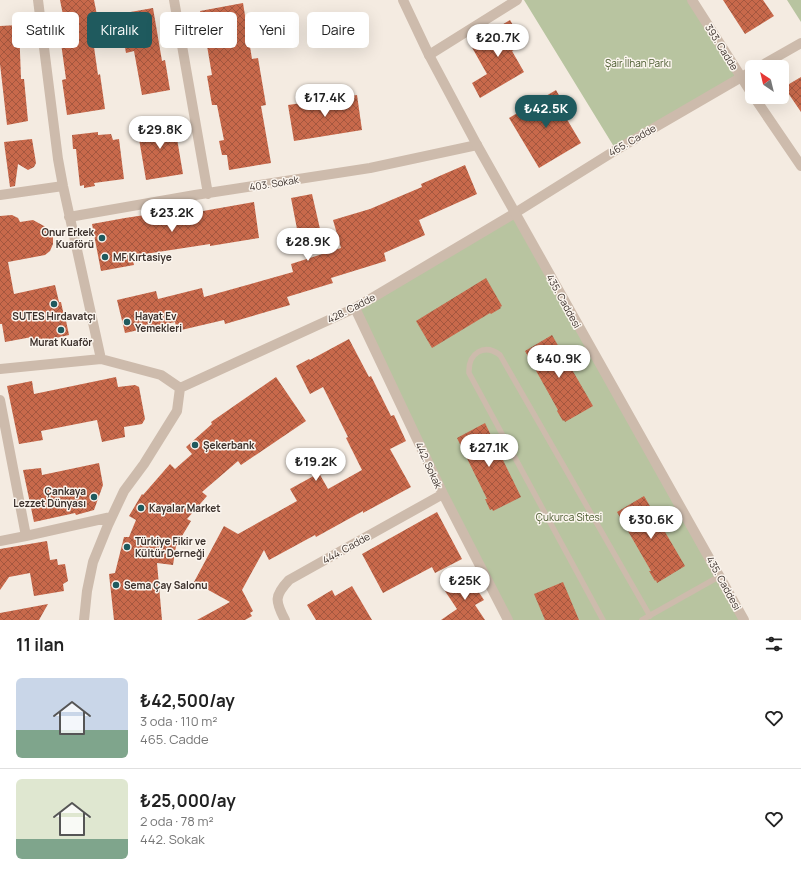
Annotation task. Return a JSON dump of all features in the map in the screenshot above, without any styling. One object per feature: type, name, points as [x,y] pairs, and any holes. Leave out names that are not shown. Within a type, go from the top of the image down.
[{"type":"street","points":[[38,0],[58,159],[69,217],[101,359]]},
{"type":"street","points":[[174,0],[208,194]]},
{"type":"street","name":"435. Caddesi","points":[[403,0],[429,55],[477,145],[744,620]]},
{"type":"street","points":[[429,55],[516,0]]},
{"type":"street","name":"393. Cadde","points":[[692,0],[745,84]]},
{"type":"street","points":[[771,60],[801,43]]},
{"type":"street","name":"465. Cadde","points":[[515,213],[616,150],[745,75]]},
{"type":"street","points":[[759,104],[801,166]]},
{"type":"street","name":"403. Sokak","points":[[69,217],[370,168],[477,145]]},
{"type":"street","points":[[0,195],[63,186]]},
{"type":"street","name":"428. Cadde","points":[[180,388],[355,308],[515,213]]},
{"type":"street","name":"442. Sokak","points":[[355,308],[443,494],[508,620]]},
{"type":"street","points":[[0,369],[101,359],[161,375],[180,388],[177,411],[144,464],[124,491],[111,517],[93,562],[86,591],[84,620]]},
{"type":"street","points":[[0,400],[26,536]]},
{"type":"street","name":"444. Cadde","points":[[285,620],[278,606],[279,591],[289,580],[443,494]]},
{"type":"street","points":[[0,541],[111,517]]},
{"type":"street","points":[[86,591],[88,620]]},
{"type":"lane","points":[[603,620],[469,373],[471,358],[478,352],[488,349],[494,350],[500,355],[650,616]]},
{"type":"lane","points":[[642,620],[720,576]]},
{"type":"green space","name":"Şair İlhan Parkı","points":[[524,0],[692,0],[741,78],[616,150]]},
{"type":"green space","points":[[787,0],[801,0],[801,22]]},
{"type":"green space","name":"Çukurca Sitesi","points":[[515,213],[744,620],[508,620],[355,308]]},
{"type":"building","points":[[60,0],[94,0],[96,12],[87,12],[87,48],[94,48],[98,75],[100,74],[105,109],[67,115],[62,80],[66,79],[62,48],[79,48],[79,12],[62,12]]},
{"type":"building","points":[[723,0],[763,0],[774,16],[745,34]]},
{"type":"building","points":[[243,3],[245,15],[245,48],[250,48],[252,59],[258,58],[266,105],[261,106],[271,163],[229,170],[227,155],[222,155],[219,141],[224,140],[217,105],[212,105],[207,76],[212,75],[207,48],[237,48],[237,12],[200,11]]},
{"type":"building","points":[[153,8],[162,61],[165,60],[170,90],[142,95],[134,51],[126,53],[125,48],[152,48],[152,12],[130,12]]},
{"type":"building","points":[[510,20],[524,44],[512,51],[524,72],[480,98],[472,83],[487,74],[470,44]]},
{"type":"building","points":[[12,25],[12,48],[20,48],[21,79],[24,79],[28,121],[7,125],[0,64],[0,26]]},
{"type":"building","points":[[801,77],[801,112],[789,94],[789,84]]},
{"type":"building","points":[[556,90],[566,108],[562,111],[581,143],[539,168],[509,118]]},
{"type":"building","points":[[357,95],[362,130],[294,141],[288,105]]},
{"type":"building","points":[[174,121],[183,174],[146,180],[137,127]]},
{"type":"building","points":[[98,132],[98,135],[111,134],[113,140],[119,139],[124,179],[94,183],[95,186],[84,188],[84,185],[80,186],[76,149],[73,149],[72,135]]},
{"type":"building","points":[[32,139],[36,163],[34,167],[28,170],[18,164],[15,186],[10,187],[4,142]]},
{"type":"building","points":[[465,165],[477,194],[419,220],[425,235],[384,253],[386,261],[331,278],[333,283],[287,297],[290,305],[225,324],[224,320],[177,331],[175,322],[125,333],[117,300],[156,291],[158,299],[202,288],[204,297],[293,272],[291,264],[341,248],[333,220],[370,209],[422,187],[421,184]]},
{"type":"building","points":[[312,194],[320,229],[298,234],[291,198]]},
{"type":"building","points":[[254,202],[259,238],[132,256],[134,265],[101,271],[92,224],[185,209],[186,214]]},
{"type":"building","points":[[12,215],[18,218],[20,222],[33,220],[44,226],[53,237],[53,244],[50,251],[45,255],[8,262],[14,294],[55,285],[59,302],[61,302],[65,316],[69,335],[33,343],[32,337],[5,342],[2,324],[0,324],[0,216]]},
{"type":"building","points":[[486,278],[502,306],[500,307],[501,308],[432,348],[416,321]]},
{"type":"building","points":[[552,335],[593,406],[565,422],[557,411],[558,410],[525,351]]},
{"type":"building","points":[[349,339],[369,377],[371,376],[391,416],[394,415],[406,441],[390,449],[411,487],[316,537],[315,535],[269,560],[264,550],[242,590],[253,611],[250,613],[252,616],[245,620],[197,620],[230,602],[194,582],[224,526],[238,534],[297,501],[290,489],[319,473],[328,489],[362,470],[346,438],[348,437],[323,387],[310,394],[296,366]]},
{"type":"building","points":[[116,377],[118,387],[135,385],[139,387],[145,419],[142,424],[124,427],[125,437],[102,442],[97,420],[41,431],[43,440],[19,444],[7,386],[32,381],[34,394]]},
{"type":"building","points":[[276,377],[306,421],[241,465],[238,461],[202,492],[207,496],[187,519],[191,521],[176,546],[173,565],[157,563],[162,620],[114,620],[109,574],[115,573],[124,537],[129,537],[136,520],[129,516],[142,494],[143,495],[170,464],[175,469],[192,454],[186,447],[212,424],[211,422]]},
{"type":"building","points":[[485,423],[521,497],[493,511],[492,509],[490,510],[485,499],[487,499],[457,438]]},
{"type":"building","points":[[99,463],[103,485],[94,510],[76,515],[75,513],[34,522],[23,470],[41,468],[42,475]]},
{"type":"building","points":[[644,496],[685,566],[657,583],[617,512]]},
{"type":"building","points":[[437,512],[462,559],[435,573],[432,567],[383,593],[362,554]]},
{"type":"building","points":[[47,541],[50,560],[57,559],[58,565],[65,564],[68,581],[63,584],[64,591],[34,596],[30,573],[9,577],[0,590],[0,549]]},
{"type":"building","points":[[468,576],[484,600],[475,605],[485,620],[441,620],[457,609],[445,591]]},
{"type":"building","points":[[563,582],[579,620],[545,620],[534,594]]},
{"type":"building","points":[[352,586],[372,620],[316,620],[307,605],[332,590],[335,596]]},
{"type":"building","points":[[48,604],[39,620],[0,620],[0,613]]},
{"type":"place","name":"Onur Erkek Kuaförü","points":[[102,238]]},
{"type":"place","name":"MF Kırtasiye","points":[[105,257]]},
{"type":"place","name":"SUTES Hırdavatçı","points":[[54,304]]},
{"type":"place","name":"Hayat Ev Yemekleri","points":[[127,322]]},
{"type":"place","name":"Murat Kuaför","points":[[61,330]]},
{"type":"place","name":"Şekerbank","points":[[195,445]]},
{"type":"place","name":"Çankaya Lezzet Dünyası","points":[[94,497]]},
{"type":"place","name":"Kayalar Market","points":[[141,508]]},
{"type":"place","name":"Türkiye Fikir ve Kültür Derneği","points":[[127,547]]},
{"type":"place","name":"Sema Çay Salonu","points":[[116,585]]}]
